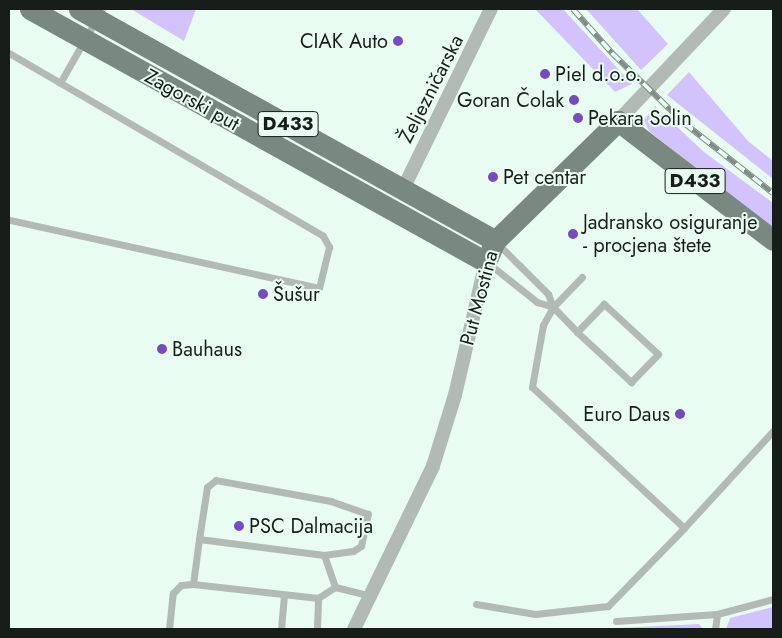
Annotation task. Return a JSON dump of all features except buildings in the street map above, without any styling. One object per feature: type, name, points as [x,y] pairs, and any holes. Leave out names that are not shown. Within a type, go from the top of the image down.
[{"type":"main road","name":"Zagorski put","points":[[30,9],[486,262]]},
{"type":"main road","name":"Zagorski put","points":[[92,12],[404,187],[495,241]]},
{"type":"main road","name":"D433","points":[[618,121],[773,240]]},
{"type":"main road","name":"Put Mostina","points":[[486,262],[495,241],[618,121]]},
{"type":"street","name":"Željezničarska","points":[[404,187],[492,9]]},
{"type":"street","name":"Put Mostina","points":[[618,121],[724,9]]},
{"type":"street","name":"Put Mostina","points":[[354,629],[372,596],[446,429],[486,262]]},
{"type":"lane","points":[[60,83],[84,40],[92,12]]},
{"type":"lane","points":[[9,53],[323,236],[329,247],[319,288],[9,220]]},
{"type":"lane","points":[[495,241],[548,294],[553,307],[577,332],[631,382],[658,354],[604,304],[577,332]]},
{"type":"lane","points":[[486,262],[537,302],[553,307]]},
{"type":"lane","points":[[582,277],[553,307],[543,325],[532,387],[684,528]]},
{"type":"lane","points":[[476,604],[535,614],[608,606],[684,528],[773,431]]},
{"type":"lane","points":[[193,584],[199,540],[207,487],[216,480],[365,510],[368,519],[358,549],[324,555],[199,540]]},
{"type":"lane","points":[[324,555],[334,586]]},
{"type":"lane","points":[[169,629],[175,588],[193,584],[318,598],[334,586]]},
{"type":"lane","points":[[334,586],[372,596]]},
{"type":"lane","points":[[281,629],[284,595]]},
{"type":"lane","points":[[317,629],[318,598]]},
{"type":"lane","points":[[616,621],[717,614],[773,599]]},
{"type":"lane","points":[[715,629],[717,614]]},
{"type":"shaded area","points":[[131,9],[196,9],[184,41]]},
{"type":"shaded area","points":[[535,9],[563,9],[632,84],[615,92]]},
{"type":"shaded area","points":[[586,9],[637,9],[668,44],[641,70]]},
{"type":"shaded area","points":[[689,72],[748,141],[773,161],[773,179],[667,95]]},
{"type":"shaded area","points":[[655,106],[704,152],[773,203],[773,230],[649,131],[644,120]]},
{"type":"shaded area","points":[[773,607],[773,629],[726,629],[730,618]]},
{"type":"shaded area","points":[[699,624],[703,629],[599,629]]},
{"type":"railway","points":[[573,9],[612,53],[684,123],[773,193]]},
{"type":"place","name":"CIAK Auto","points":[[398,41]]},
{"type":"place","name":"Piel d.o.o.","points":[[545,74]]},
{"type":"place","name":"Goran Čolak","points":[[574,100]]},
{"type":"place","name":"Pekara Solin","points":[[578,118]]},
{"type":"place","name":"Pet centar","points":[[493,177]]},
{"type":"place","name":"Jadransko osiguranje - procjena štete","points":[[573,234]]},
{"type":"place","name":"Šušur","points":[[263,294]]},
{"type":"place","name":"Bauhaus","points":[[162,349]]},
{"type":"place","name":"Euro Daus","points":[[680,414]]},
{"type":"place","name":"PSC Dalmacija","points":[[239,526]]}]
